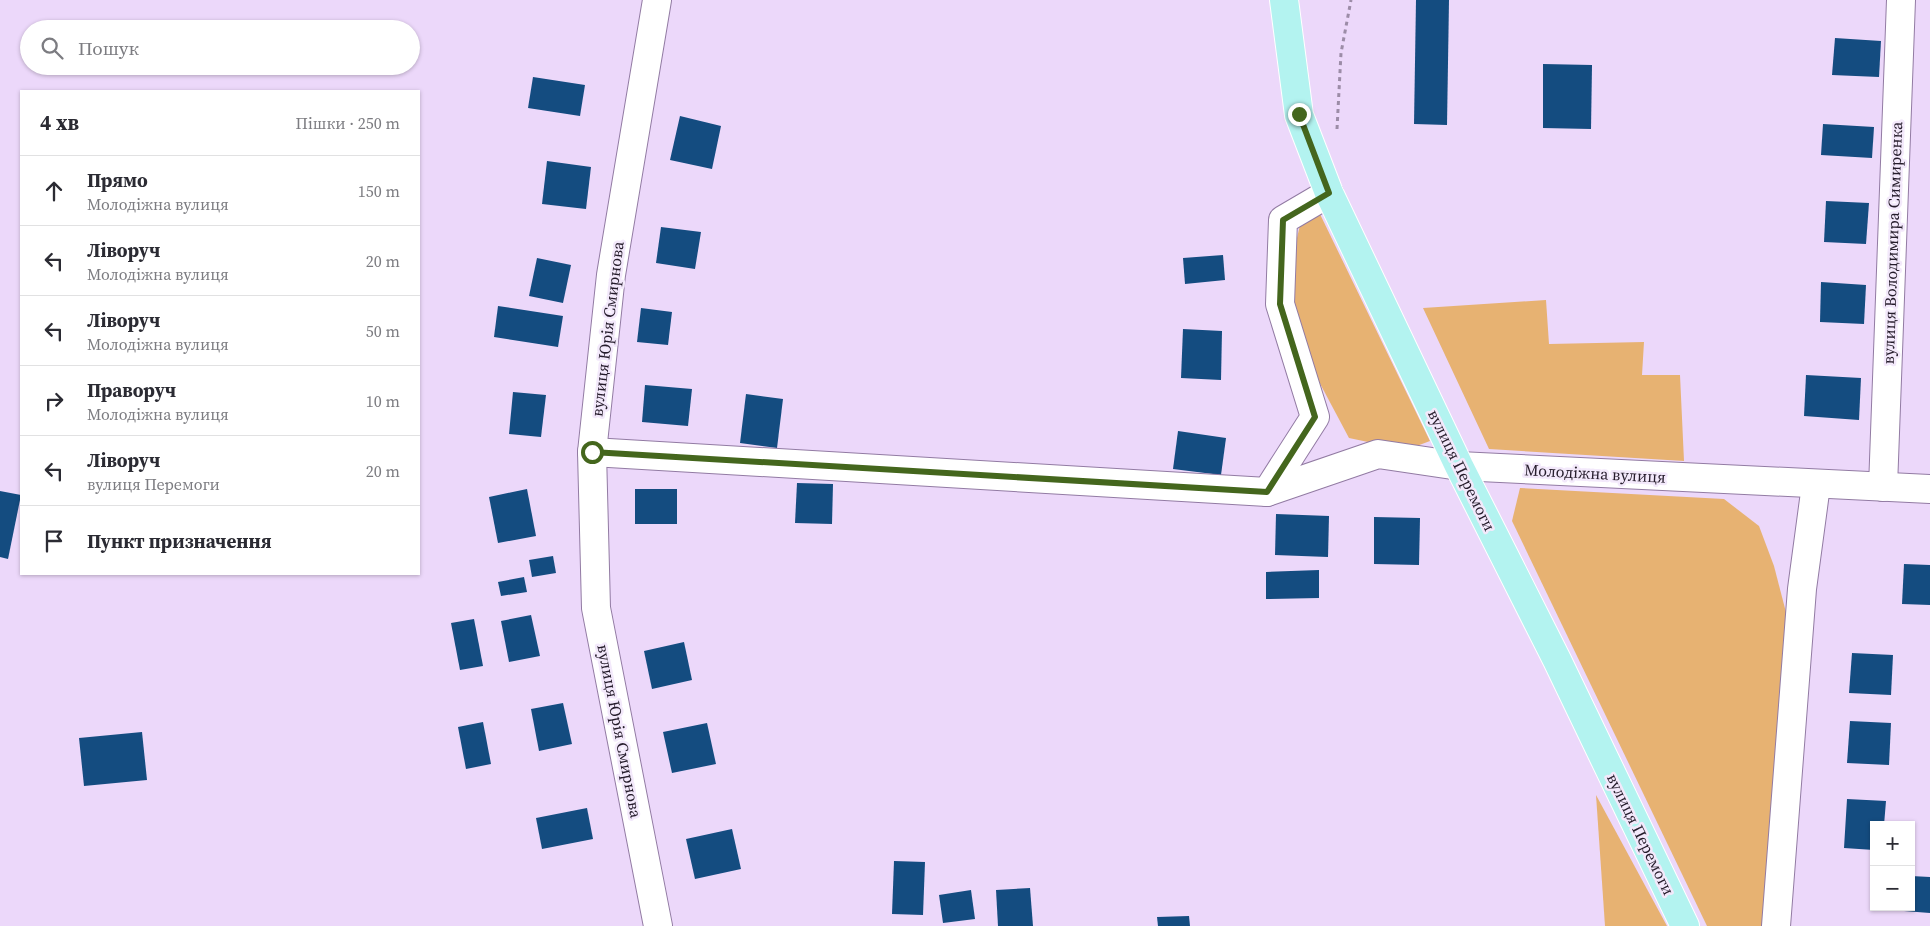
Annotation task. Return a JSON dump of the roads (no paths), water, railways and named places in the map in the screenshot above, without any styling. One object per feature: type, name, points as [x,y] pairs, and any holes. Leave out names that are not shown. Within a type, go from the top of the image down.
[{"type":"main road","name":"вулиця Перемоги","points":[[1284,0],[1299,114],[1329,193],[1459,466],[1557,660],[1685,926]]},
{"type":"street","name":"вулиця Юрія Смирнова","points":[[657,0],[611,275],[592,452],[596,608],[658,926]]},
{"type":"street","name":"вулиця Володимира Симиренка","points":[[1883,487],[1901,0]]},
{"type":"street","points":[[1267,492],[1315,417],[1280,304],[1283,220],[1329,193]]},
{"type":"street","name":"Молодіжна вулиця","points":[[592,452],[1267,492],[1378,454],[1459,466],[1816,485],[1930,489]]},
{"type":"street","points":[[1776,926],[1802,589],[1816,485]]}]
